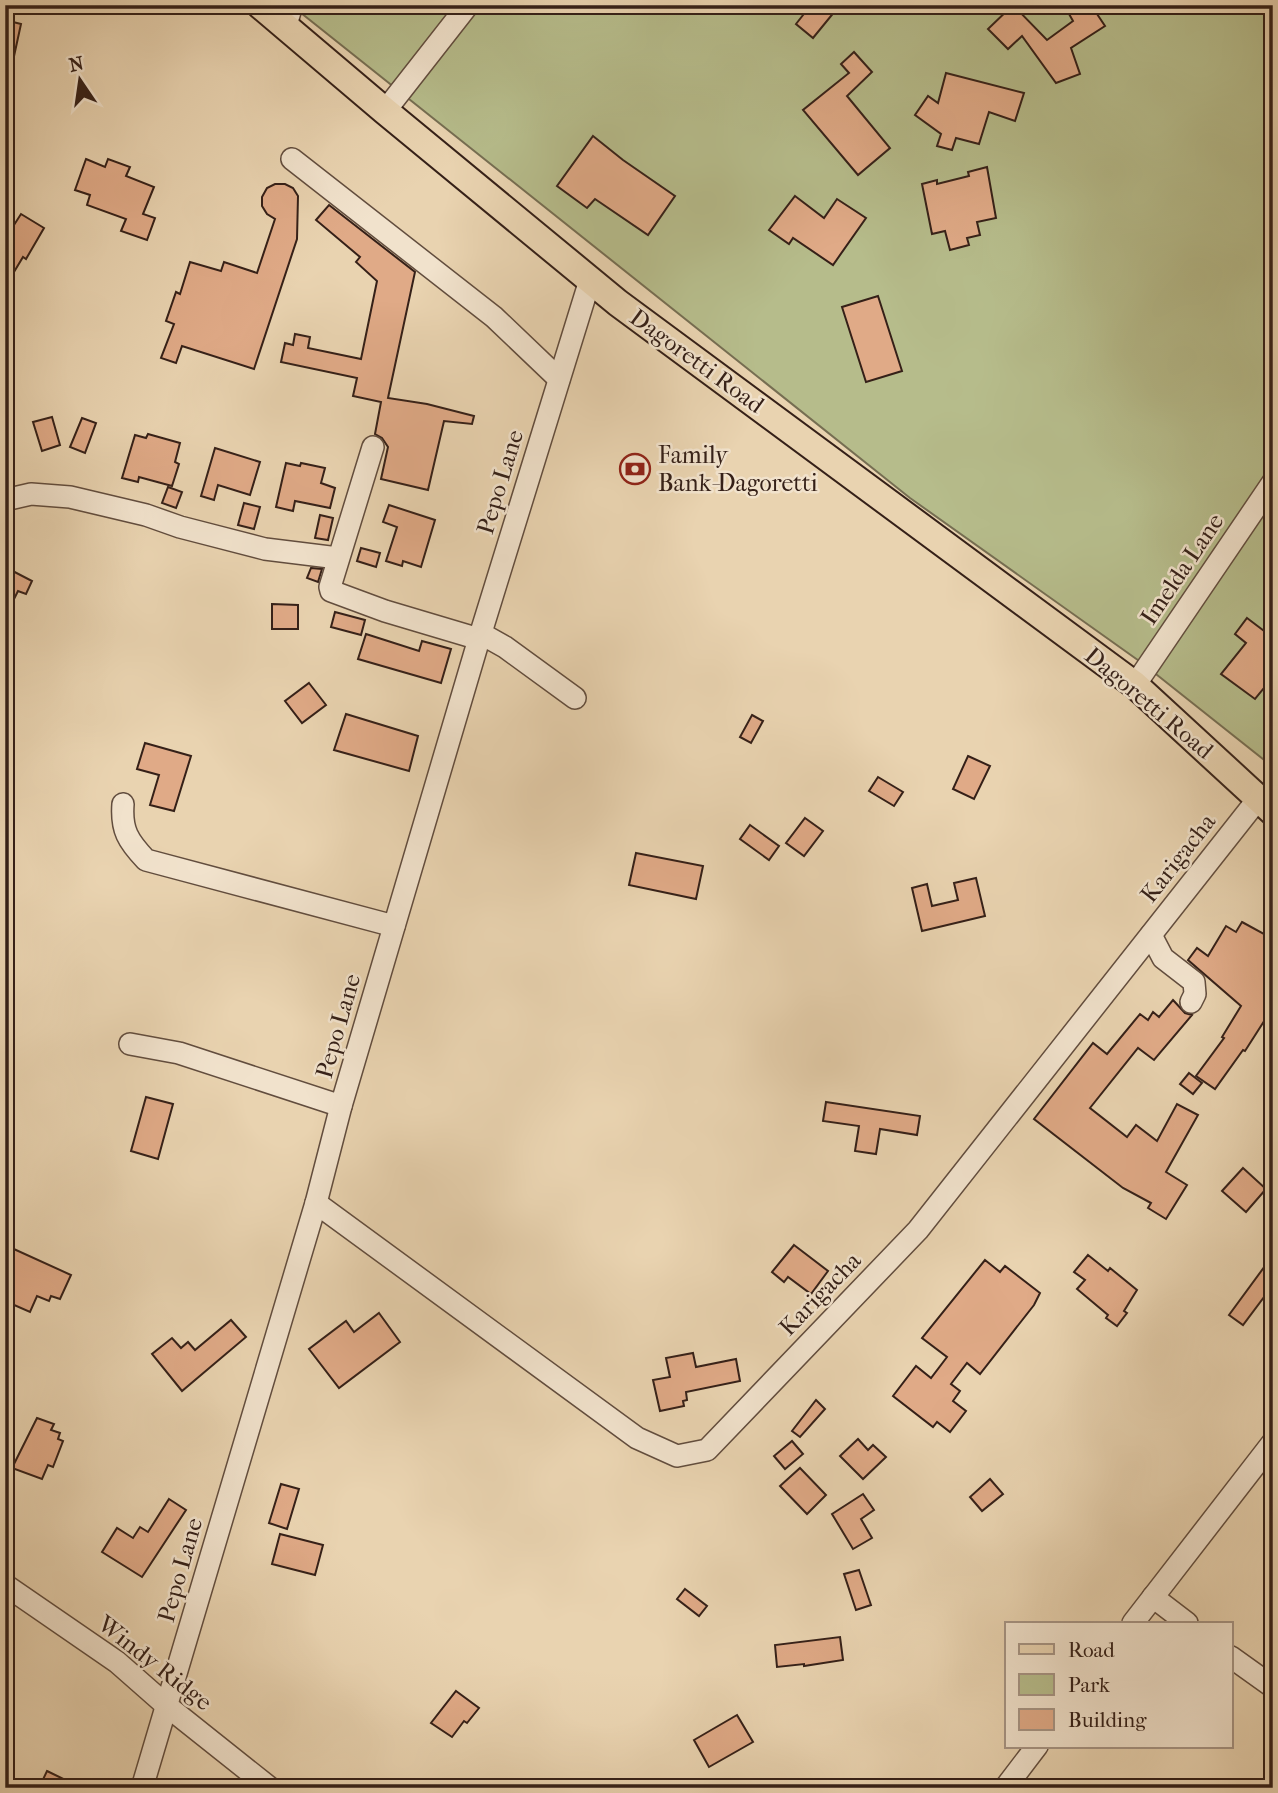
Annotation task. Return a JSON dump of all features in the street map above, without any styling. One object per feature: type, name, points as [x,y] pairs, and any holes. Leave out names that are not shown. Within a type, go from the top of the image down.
[{"type":"main road","name":"Dagoretti Road","points":[[260,5],[289,15],[385,111],[590,280],[1135,685],[1265,806]]},
{"type":"street","points":[[385,111],[459,8]]},
{"type":"street","points":[[292,159],[494,317],[559,379]]},
{"type":"street","name":"Pepo Lane","points":[[142,1788],[316,1203],[341,1107],[479,636],[590,280]]},
{"type":"street","points":[[373,447],[338,558],[331,591],[336,595],[479,636],[505,647],[575,698]]},
{"type":"street","name":"Imelda Lane","points":[[1135,685],[1273,482]]},
{"type":"street","points":[[5,500],[31,494],[70,497],[265,548],[338,558]]},
{"type":"street","points":[[123,804],[122,819],[130,843],[146,860],[394,926]]},
{"type":"street","name":"Karigacha","points":[[316,1203],[637,1438],[677,1456],[707,1450],[918,1230],[1151,935],[1265,806]]},
{"type":"street","points":[[1151,935],[1163,958],[1194,982],[1195,994],[1191,1002]]},
{"type":"street","points":[[130,1044],[179,1054],[341,1107]]},
{"type":"street","points":[[1134,1622],[1273,1442]]},
{"type":"street","name":"Windy Ridge","points":[[5,1585],[117,1662],[167,1706],[270,1788]]},
{"type":"street","points":[[1153,1597],[1186,1622]]},
{"type":"street","points":[[1232,1658],[1273,1687]]},
{"type":"street","points":[[1005,1788],[1035,1748]]},
{"type":"green space","points":[[291,5],[1273,5],[1273,767],[1142,663],[910,498]]},
{"type":"building","points":[[811,5],[840,5],[813,38],[796,24]]},
{"type":"building","points":[[1013,5],[1047,40],[1073,21],[1064,5],[1091,5],[1105,26],[1071,48],[1080,74],[1056,83],[1022,36],[1008,49],[988,29]]},
{"type":"building","points":[[5,20],[21,24],[11,70],[5,69]]},
{"type":"building","points":[[854,52],[872,72],[847,96],[890,148],[858,175],[803,110],[849,73],[841,64]]},
{"type":"building","points":[[946,73],[1024,93],[1015,121],[989,112],[979,144],[956,138],[952,150],[937,146],[941,134],[915,115],[928,96],[938,103]]},
{"type":"building","points":[[593,136],[675,196],[648,235],[595,199],[587,208],[557,186]]},
{"type":"building","points":[[86,159],[105,167],[108,159],[130,167],[126,176],[154,187],[143,214],[155,218],[147,240],[121,231],[126,219],[87,205],[90,195],[75,190]]},
{"type":"building","points":[[987,167],[996,218],[977,222],[980,235],[967,238],[969,245],[950,250],[945,231],[932,234],[922,184],[937,180],[937,184],[969,176],[968,172]]},
{"type":"building","points":[[275,184],[285,184],[293,188],[298,196],[297,239],[254,369],[182,346],[176,363],[161,358],[174,324],[166,321],[176,292],[180,294],[190,262],[221,271],[224,262],[257,273],[275,219],[267,214],[262,206],[262,197],[267,188]]},
{"type":"building","points":[[795,196],[824,218],[837,199],[866,218],[833,265],[793,238],[789,244],[769,230]]},
{"type":"building","points":[[329,205],[415,272],[388,398],[427,404],[474,416],[472,424],[444,421],[428,490],[381,479],[388,447],[382,438],[375,434],[381,402],[353,396],[357,378],[281,362],[285,343],[293,345],[295,334],[310,337],[308,348],[361,359],[377,281],[356,262],[360,257],[316,220]]},
{"type":"building","points":[[21,214],[44,228],[5,287],[5,239]]},
{"type":"building","points":[[878,296],[902,371],[866,382],[842,307]]},
{"type":"building","points":[[52,417],[60,445],[42,451],[33,422]]},
{"type":"building","points":[[82,418],[96,423],[85,453],[70,447]]},
{"type":"building","points":[[148,434],[180,443],[175,462],[179,464],[172,486],[139,477],[138,482],[122,478],[135,435],[146,438]]},
{"type":"building","points":[[215,448],[260,462],[250,495],[218,485],[214,500],[201,496]]},
{"type":"building","points":[[286,463],[325,468],[321,483],[335,488],[330,508],[295,501],[293,511],[276,507]]},
{"type":"building","points":[[168,487],[182,492],[176,508],[162,503]]},
{"type":"building","points":[[244,503],[260,507],[254,529],[238,525]]},
{"type":"building","points":[[389,505],[435,520],[421,567],[403,561],[402,566],[386,561],[397,527],[383,522]]},
{"type":"building","points":[[320,515],[333,518],[328,540],[315,538]]},
{"type":"building","points":[[361,548],[380,553],[376,567],[357,561]]},
{"type":"building","points":[[5,567],[32,581],[26,594],[18,591],[5,617]]},
{"type":"building","points":[[311,568],[322,569],[318,582],[307,578]]},
{"type":"building","points":[[272,604],[298,605],[298,629],[272,629]]},
{"type":"building","points":[[335,612],[365,620],[361,635],[331,627]]},
{"type":"building","points":[[1247,618],[1272,637],[1265,646],[1273,652],[1273,677],[1255,699],[1221,674],[1246,643],[1235,634]]},
{"type":"building","points":[[366,634],[419,651],[422,641],[451,649],[441,683],[358,659]]},
{"type":"building","points":[[309,683],[326,705],[302,723],[285,701]]},
{"type":"building","points":[[346,714],[418,736],[409,771],[334,750]]},
{"type":"building","points":[[752,715],[763,721],[751,743],[740,737]]},
{"type":"building","points":[[145,743],[191,756],[174,811],[150,805],[159,775],[137,769]]},
{"type":"building","points":[[968,756],[990,766],[974,799],[953,789]]},
{"type":"building","points":[[878,777],[903,792],[894,806],[869,791]]},
{"type":"building","points":[[805,818],[823,831],[804,856],[786,843]]},
{"type":"building","points":[[750,825],[779,846],[769,860],[740,839]]},
{"type":"building","points":[[636,853],[703,866],[696,899],[629,885]]},
{"type":"building","points":[[976,878],[985,916],[922,931],[912,888],[927,884],[932,906],[958,900],[954,883]]},
{"type":"building","points":[[1242,922],[1273,939],[1273,1018],[1268,1015],[1245,1051],[1243,1050],[1215,1089],[1196,1076],[1224,1038],[1222,1037],[1241,1006],[1188,960],[1197,948],[1208,956],[1226,926],[1236,932]]},
{"type":"building","points":[[1173,1000],[1185,1013],[1192,1015],[1154,1060],[1138,1048],[1090,1108],[1127,1137],[1136,1125],[1157,1141],[1177,1104],[1198,1115],[1166,1172],[1187,1185],[1166,1219],[1148,1208],[1151,1203],[1123,1188],[1034,1119],[1093,1043],[1107,1054],[1140,1014],[1148,1020],[1153,1012],[1159,1017]]},
{"type":"building","points":[[1189,1073],[1202,1083],[1193,1094],[1180,1084]]},
{"type":"building","points":[[146,1097],[173,1104],[158,1159],[131,1151]]},
{"type":"building","points":[[826,1102],[920,1116],[917,1135],[880,1129],[876,1154],[855,1151],[859,1126],[823,1121]]},
{"type":"building","points":[[1243,1168],[1266,1189],[1246,1212],[1222,1191]]},
{"type":"building","points":[[5,1245],[71,1275],[60,1299],[51,1296],[49,1301],[37,1296],[30,1312],[5,1301]]},
{"type":"building","points":[[794,1245],[828,1271],[811,1294],[788,1277],[784,1282],[772,1272]]},
{"type":"building","points":[[1088,1255],[1108,1271],[1110,1268],[1137,1290],[1124,1311],[1127,1313],[1117,1326],[1077,1289],[1085,1280],[1074,1272]]},
{"type":"building","points":[[1273,1255],[1273,1285],[1243,1325],[1229,1315]]},
{"type":"building","points":[[985,1260],[1000,1272],[1005,1266],[1040,1293],[1034,1305],[980,1374],[967,1363],[951,1384],[960,1391],[953,1401],[966,1411],[950,1432],[937,1422],[933,1427],[893,1396],[916,1366],[931,1378],[947,1357],[922,1338]]},
{"type":"building","points":[[379,1313],[400,1342],[339,1388],[309,1349],[346,1321],[354,1332]]},
{"type":"building","points":[[231,1320],[246,1337],[182,1391],[152,1354],[172,1338],[181,1348],[188,1342],[195,1350]]},
{"type":"building","points":[[693,1353],[696,1367],[736,1359],[740,1381],[686,1392],[687,1400],[683,1401],[684,1406],[660,1411],[653,1380],[670,1377],[666,1358]]},
{"type":"building","points":[[816,1400],[825,1409],[800,1437],[792,1431]]},
{"type":"building","points":[[37,1418],[54,1424],[51,1430],[60,1433],[58,1439],[63,1441],[53,1467],[48,1465],[42,1479],[12,1468]]},
{"type":"building","points":[[858,1439],[868,1450],[873,1445],[886,1457],[863,1479],[840,1456]]},
{"type":"building","points":[[792,1441],[803,1454],[785,1469],[774,1456]]},
{"type":"building","points":[[800,1468],[826,1495],[807,1514],[780,1486]]},
{"type":"building","points":[[990,1479],[1003,1494],[982,1511],[970,1497]]},
{"type":"building","points":[[281,1484],[299,1489],[287,1529],[269,1523]]},
{"type":"building","points":[[863,1494],[874,1510],[861,1519],[872,1538],[853,1549],[832,1514]]},
{"type":"building","points":[[169,1499],[186,1510],[142,1577],[102,1552],[117,1528],[133,1538],[140,1527],[148,1532]]},
{"type":"building","points":[[280,1534],[323,1545],[315,1575],[272,1564]]},
{"type":"building","points":[[859,1570],[871,1605],[856,1610],[844,1574]]},
{"type":"building","points":[[685,1589],[707,1606],[699,1616],[677,1599]]},
{"type":"building","points":[[840,1637],[843,1660],[777,1667],[775,1645]]},
{"type":"building","points":[[456,1691],[479,1708],[467,1723],[464,1721],[452,1737],[431,1723]]},
{"type":"building","points":[[737,1715],[753,1742],[709,1767],[694,1740]]},
{"type":"building","points":[[47,1771],[82,1788],[39,1788]]},
{"type":"place","name":"Family Bank-Dagoretti","points":[[635,469]]}]
